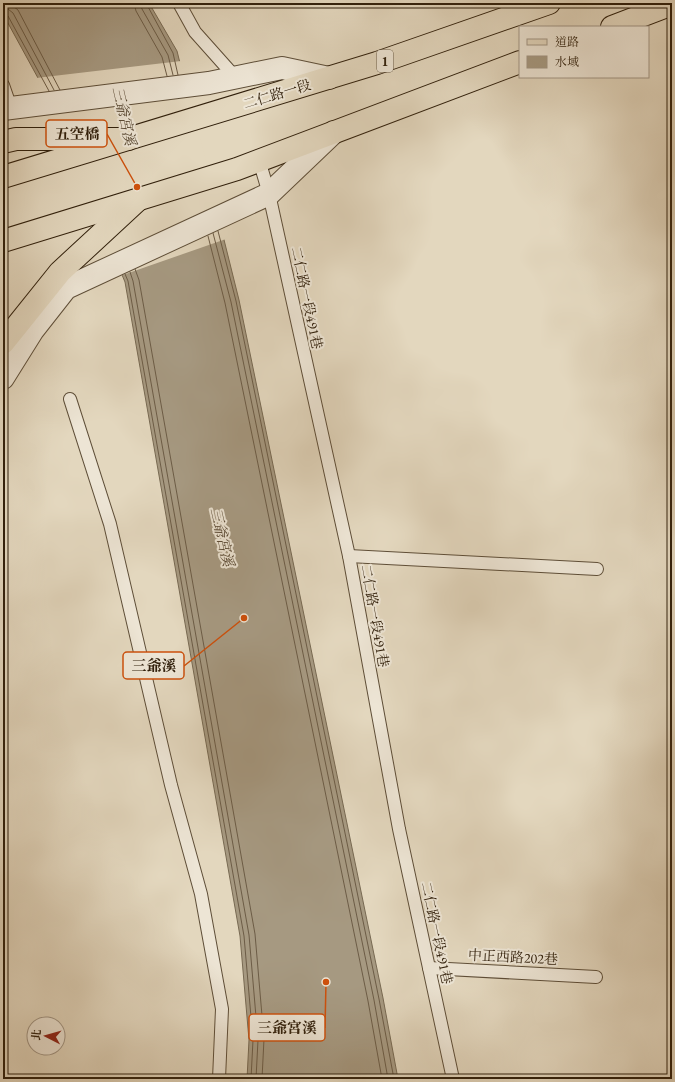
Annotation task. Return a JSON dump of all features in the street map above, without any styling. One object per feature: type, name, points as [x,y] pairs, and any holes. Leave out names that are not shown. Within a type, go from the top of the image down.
[{"type":"main road","name":"二仁路一段","points":[[3,177],[27,171],[377,63],[549,3]]},
{"type":"main road","points":[[615,26],[672,4]]},
{"type":"main road","points":[[3,241],[237,169],[519,62]]},
{"type":"main road","points":[[10,141],[128,139]]},
{"type":"main road","points":[[3,342],[140,198]]},
{"type":"street","points":[[7,109],[209,83],[282,68],[329,78]]},
{"type":"street","points":[[3,378],[63,280],[269,194],[334,132]]},
{"type":"lane","points":[[179,3],[195,32],[236,78]]},
{"type":"lane","points":[[3,84],[7,109]]},
{"type":"lane","name":"二仁路一段491巷","points":[[259,160],[269,194],[349,556],[399,829],[453,1079]]},
{"type":"lane","points":[[70,398],[110,524],[171,785],[201,894],[222,1009],[219,1079]]},
{"type":"lane","points":[[349,556],[597,569]]},
{"type":"lane","name":"中正西路202巷","points":[[429,968],[596,977]]},
{"type":"water","points":[[3,3],[149,3],[177,51],[239,300],[383,998],[398,1079],[247,1079],[249,1040],[240,936],[125,282],[44,89],[3,14]]},
{"type":"pier","points":[[181,61],[226,239],[120,276],[36,78]]},
{"type":"place","name":"五空橋","points":[[137,187]]},
{"type":"place","name":"三爺溪","points":[[244,618]]},
{"type":"place","name":"三爺宮溪","points":[[326,982]]}]
